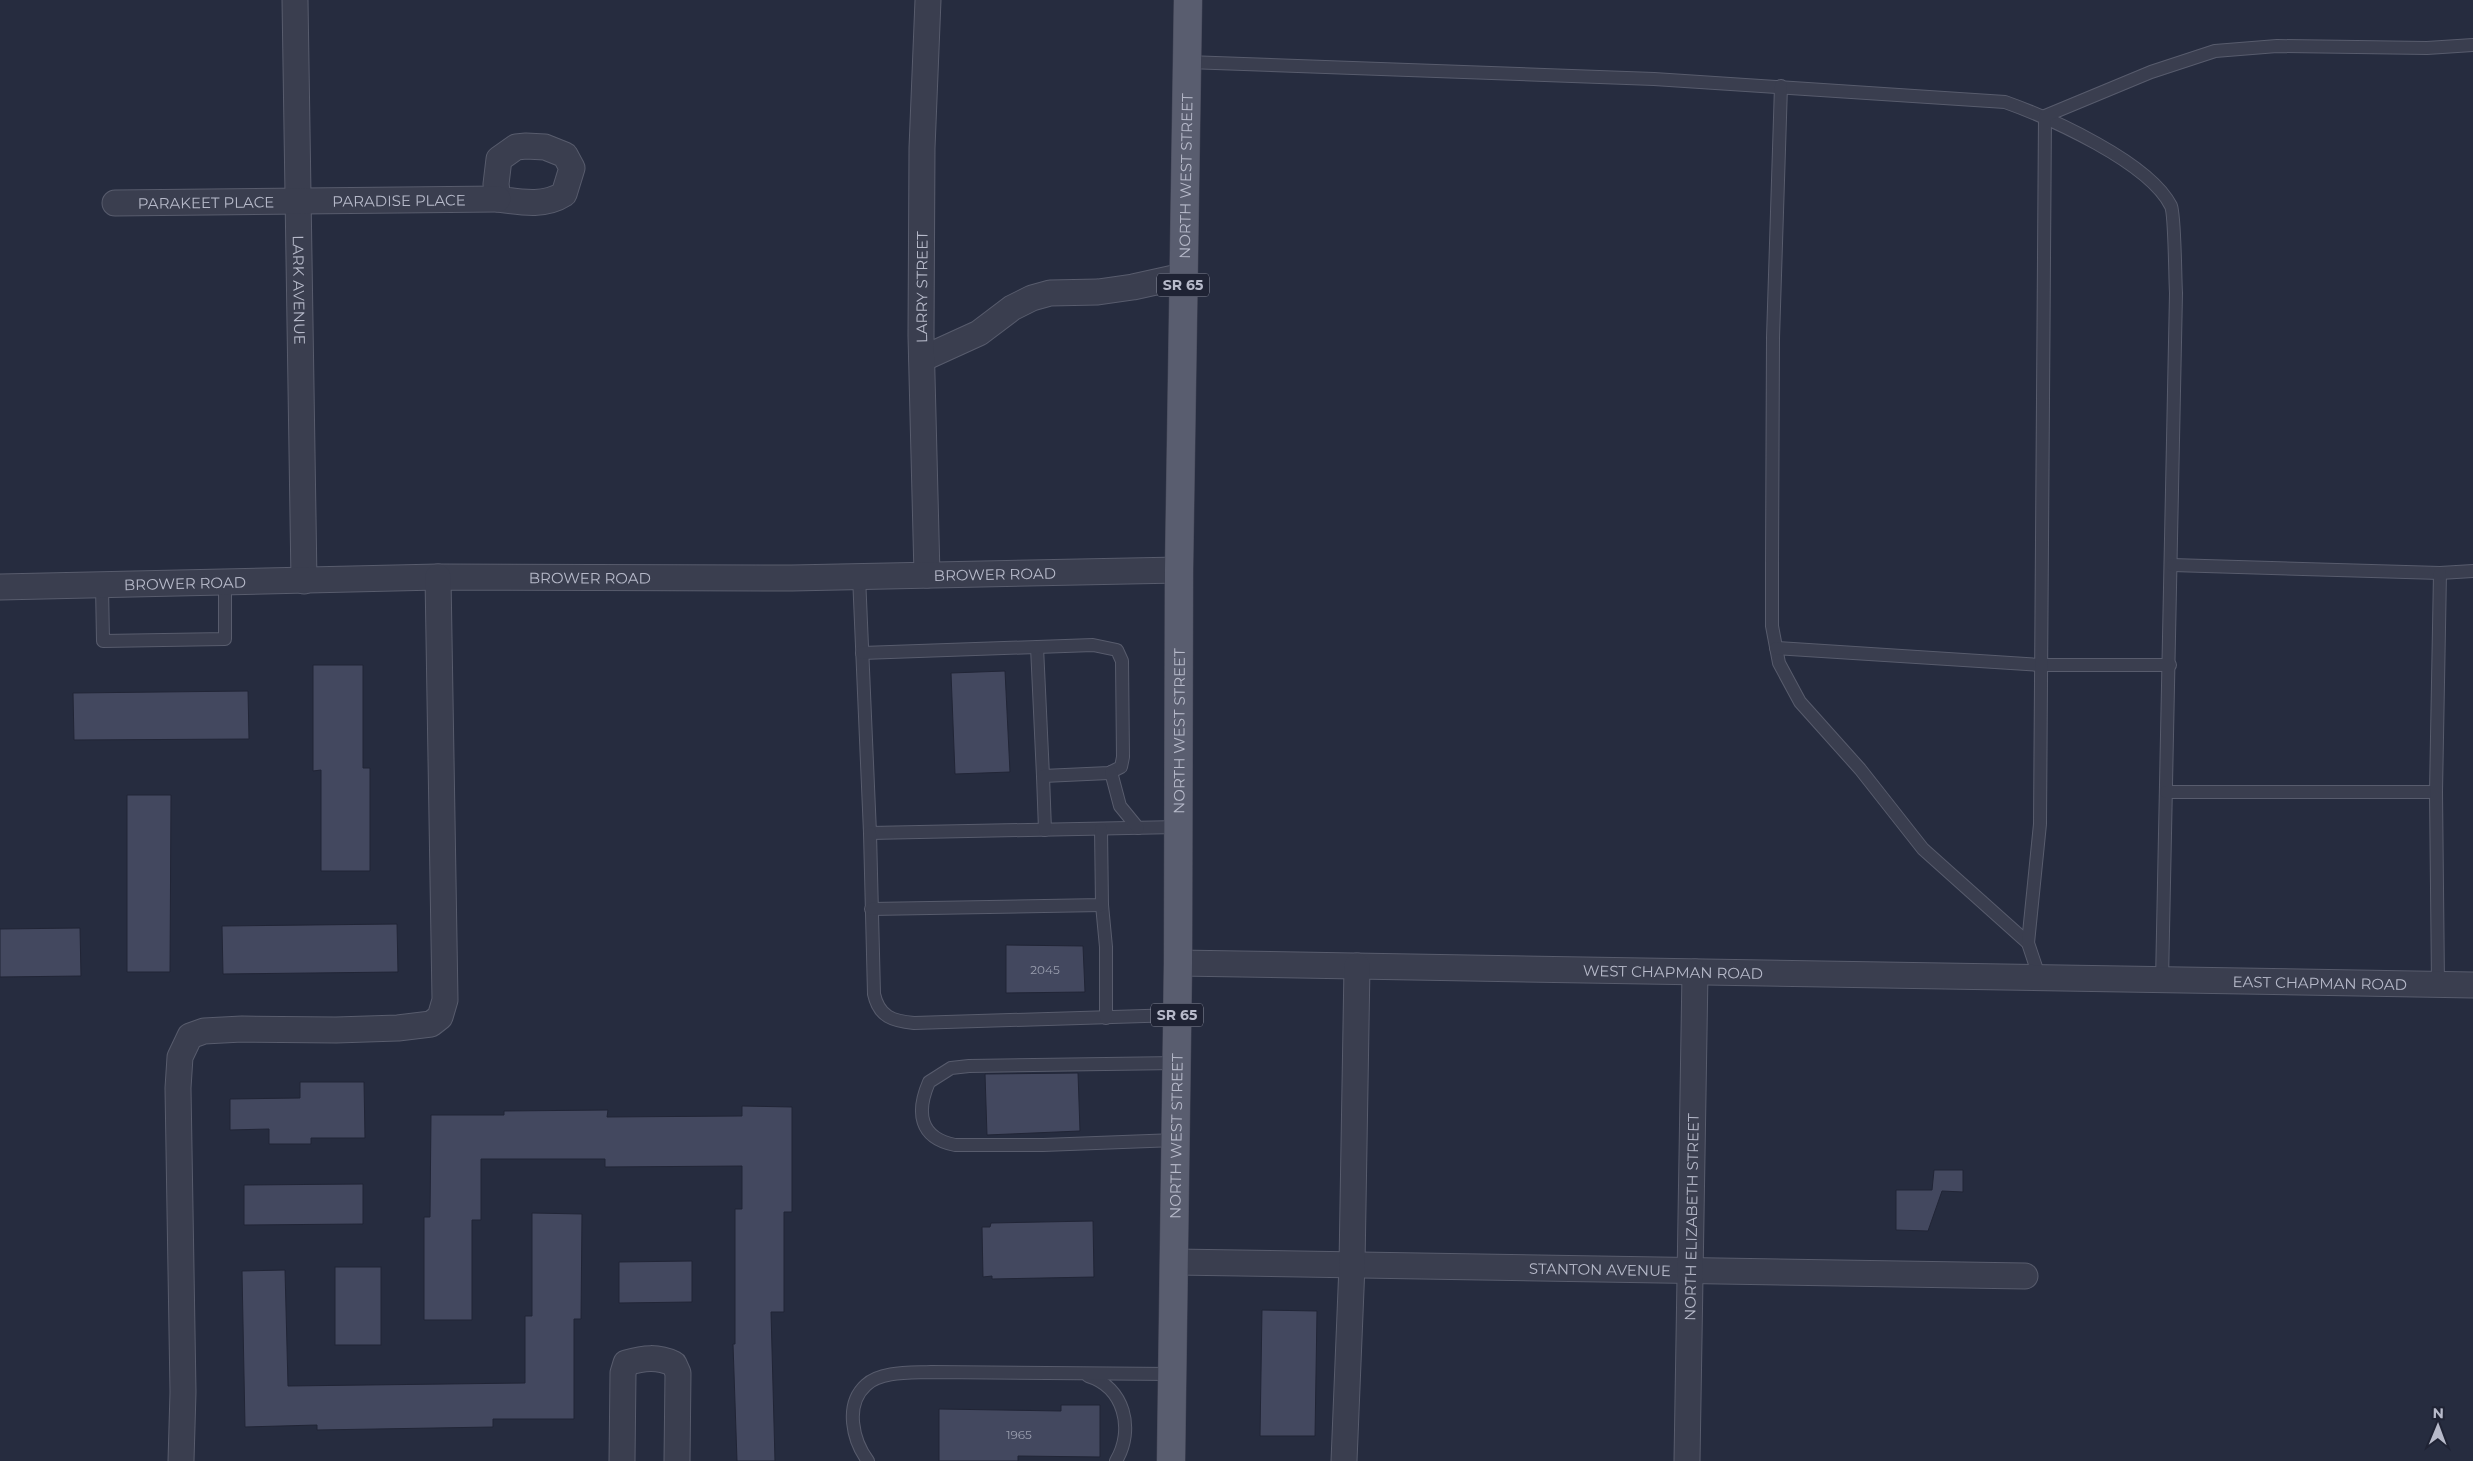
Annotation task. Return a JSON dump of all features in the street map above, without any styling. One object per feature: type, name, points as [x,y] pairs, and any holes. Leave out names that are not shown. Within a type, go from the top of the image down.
[{"type":"main road","name":"NORTH WEST STREET","points":[[1171,1461],[1176,1262],[1179,570],[1188,0]]},
{"type":"street","name":"LARK AVENUE","points":[[295,0],[304,581]]},
{"type":"street","name":"LARRY STREET","points":[[927,575],[922,359],[922,148],[928,0]]},
{"type":"street","name":"PARADISE PLACE","points":[[299,201],[498,199]]},
{"type":"street","name":"PARAKEET PLACE","points":[[115,203],[299,201]]},
{"type":"street","points":[[922,359],[979,333],[1012,308],[1032,298],[1050,294],[1133,287],[1184,276]]},
{"type":"street","name":"BROWER ROAD","points":[[0,588],[438,577],[655,579],[1179,570]]},
{"type":"street","points":[[181,1461],[183,1392],[178,1088],[180,1057],[190,1036],[204,1031],[242,1029],[336,1030],[398,1028],[431,1024],[440,1017],[445,1000],[438,577]]},
{"type":"street","name":"WEST CHAPMAN ROAD","points":[[1178,963],[2165,981]]},
{"type":"street","points":[[1344,1461],[1352,1265],[1356,966]]},
{"type":"street","name":"NORTH ELIZABETH STREET","points":[[1687,1461],[1695,972]]},
{"type":"street","name":"EAST CHAPMAN ROAD","points":[[2165,981],[2473,985]]},
{"type":"street","name":"STANTON AVENUE","points":[[1176,1262],[2025,1276]]},
{"type":"street","points":[[622,1461],[623,1373],[626,1363],[641,1358],[661,1358],[674,1364],[678,1373],[677,1461]]},
{"type":"lane","points":[[2045,116],[2151,72],[2215,51],[2277,46],[2427,48],[2473,45]]},
{"type":"lane","points":[[1187,62],[1429,70],[1781,86],[2005,102],[2045,116],[2142,171],[2159,189],[2172,207],[2176,293],[2166,792],[2165,981]]},
{"type":"lane","points":[[1781,86],[1773,338],[1772,626],[1779,663],[1800,702],[1860,769],[1923,849],[2028,943]]},
{"type":"lane","points":[[2040,978],[2028,943],[2040,824],[2045,116]]},
{"type":"lane","points":[[2172,565],[2440,573],[2473,571]]},
{"type":"lane","points":[[2438,984],[2436,792],[2440,573]]},
{"type":"lane","points":[[859,576],[870,833],[872,975],[876,1004],[881,1013],[889,1018],[914,1023],[1178,1015]]},
{"type":"lane","points":[[102,586],[103,641],[226,639],[225,583]]},
{"type":"lane","points":[[862,653],[1106,646],[1117,650],[1122,661],[1121,767],[1110,772],[1043,776]]},
{"type":"lane","points":[[1037,647],[1045,830]]},
{"type":"lane","points":[[1776,648],[2041,665],[2170,665]]},
{"type":"lane","points":[[1110,772],[1120,806],[1138,828]]},
{"type":"lane","points":[[2166,792],[2436,792]]},
{"type":"lane","points":[[870,833],[1178,827]]},
{"type":"lane","points":[[1101,829],[1102,904],[1106,947],[1106,1018]]},
{"type":"lane","points":[[871,909],[1102,904]]},
{"type":"lane","points":[[1176,1140],[1044,1145],[955,1145],[941,1142],[932,1136],[921,1118],[921,1108],[929,1082],[951,1068],[1065,1063],[1177,1063]]},
{"type":"lane","points":[[868,1461],[860,1451],[856,1438],[854,1410],[858,1396],[866,1385],[891,1375],[930,1372],[1173,1374]]},
{"type":"lane","points":[[1080,1374],[1107,1385],[1114,1391],[1123,1408],[1126,1426],[1116,1461]]},
{"type":"building","points":[[313,665],[363,665],[363,768],[370,768],[370,871],[321,871],[321,770],[313,771]]},
{"type":"building","points":[[1005,671],[1010,772],[955,774],[951,673]]},
{"type":"building","points":[[248,691],[249,739],[74,740],[73,693]]},
{"type":"building","points":[[127,795],[171,795],[170,972],[127,972]]},
{"type":"building","points":[[397,924],[398,972],[223,974],[222,926]]},
{"type":"building","points":[[80,928],[81,976],[0,977],[0,929]]},
{"type":"building","points":[[1006,945],[1083,946],[1085,992],[1006,993]]},
{"type":"building","points":[[1078,1073],[1080,1131],[987,1135],[985,1074]]},
{"type":"building","points":[[300,1082],[364,1082],[365,1138],[311,1138],[311,1144],[269,1144],[269,1129],[230,1130],[230,1099],[300,1098]]},
{"type":"building","points":[[742,1106],[792,1107],[792,1212],[784,1212],[784,1312],[771,1312],[775,1461],[737,1461],[733,1344],[735,1344],[735,1209],[742,1209],[742,1166],[605,1167],[605,1159],[481,1159],[481,1220],[472,1220],[472,1320],[424,1320],[424,1217],[430,1217],[431,1115],[504,1115],[504,1111],[608,1110],[607,1117],[742,1116]]},
{"type":"building","points":[[1934,1170],[1963,1170],[1963,1192],[1942,1191],[1928,1231],[1896,1230],[1896,1190],[1932,1190]]},
{"type":"building","points":[[363,1184],[363,1224],[244,1225],[244,1185]]},
{"type":"building","points":[[532,1213],[582,1214],[581,1319],[574,1319],[574,1419],[493,1419],[493,1427],[317,1430],[317,1425],[245,1427],[242,1271],[285,1270],[288,1386],[525,1383],[525,1316],[532,1316]]},
{"type":"building","points":[[1093,1221],[1094,1277],[992,1279],[992,1276],[983,1277],[982,1227],[990,1227],[991,1223]]},
{"type":"building","points":[[692,1261],[692,1302],[619,1303],[619,1262]]},
{"type":"building","points":[[335,1267],[381,1267],[381,1345],[335,1345]]},
{"type":"building","points":[[1262,1310],[1317,1311],[1315,1436],[1260,1436]]},
{"type":"building","points":[[1061,1405],[1100,1405],[1100,1457],[1018,1456],[1018,1461],[939,1461],[939,1409],[1061,1411]]}]
